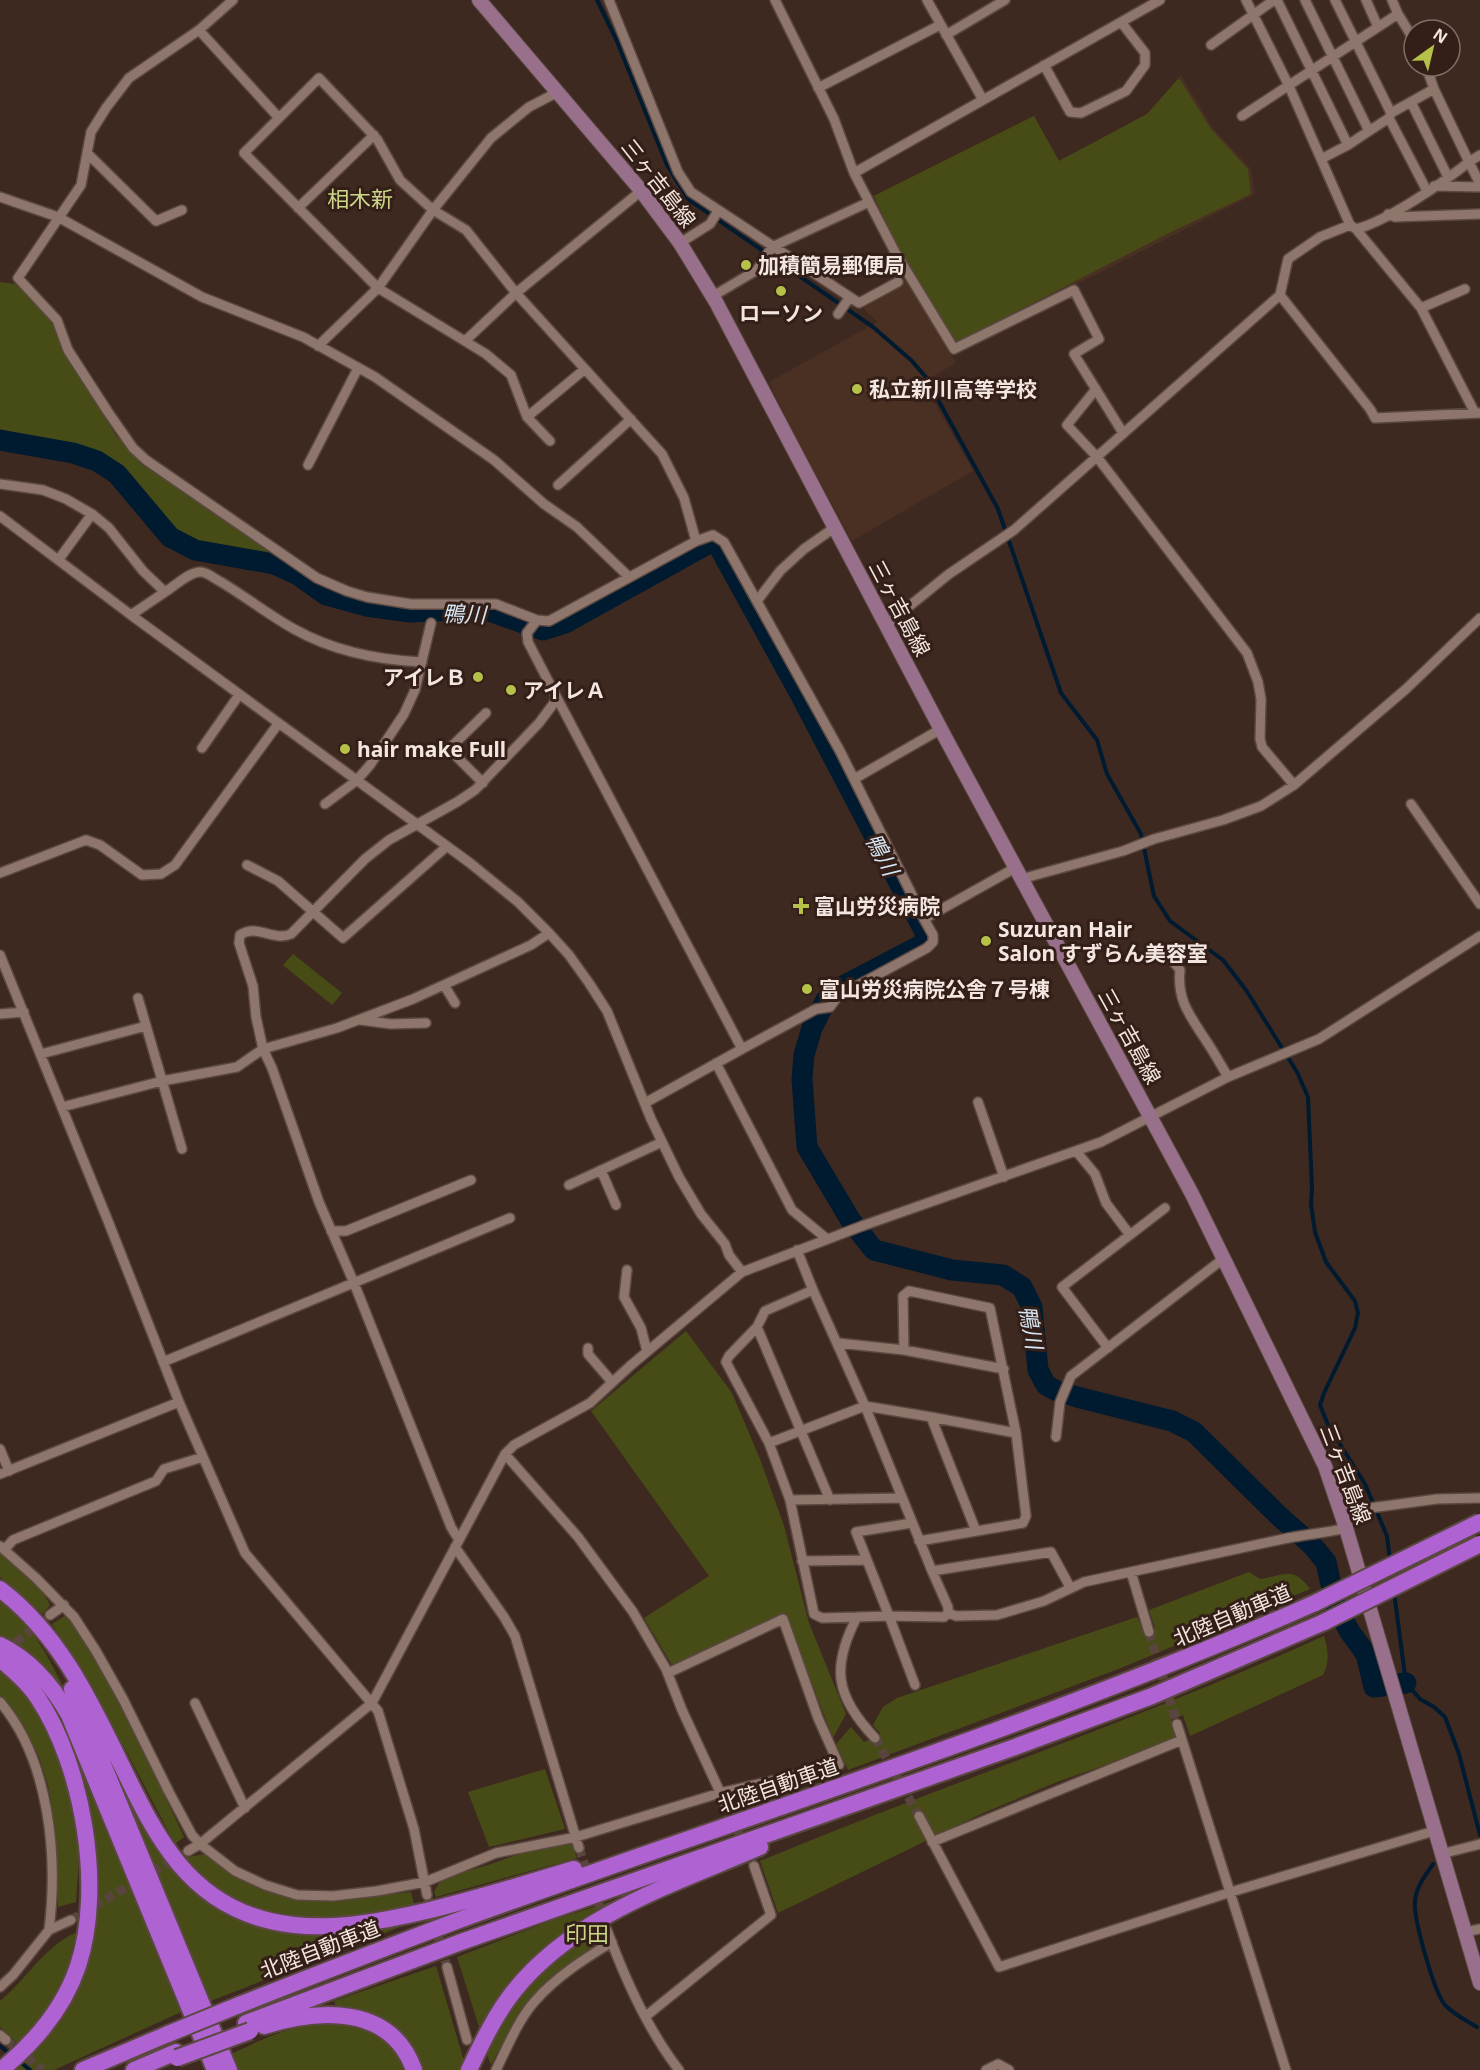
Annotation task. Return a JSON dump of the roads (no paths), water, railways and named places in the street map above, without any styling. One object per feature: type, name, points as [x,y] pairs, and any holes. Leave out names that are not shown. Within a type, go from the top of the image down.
[{"type":"highway","name":"北陸自動車道","points":[[83,2070],[238,2005],[456,1922],[816,1796],[1137,1679],[1315,1603],[1480,1522]]},
{"type":"highway","name":"北陸自動車道","points":[[134,2070],[461,1942],[896,1790],[1152,1696],[1324,1622],[1480,1544]]},
{"type":"highway","points":[[0,1589],[25,1611],[53,1643],[77,1677],[145,1811],[166,1847],[202,1886],[229,1905],[269,1922],[339,1927],[409,1915],[486,1895],[816,1796]]},
{"type":"highway","points":[[25,1611],[48,1644],[76,1699],[229,2070]]},
{"type":"highway","points":[[0,1644],[21,1657],[42,1676],[69,1715],[215,2070]]},
{"type":"highway","points":[[0,1659],[26,1682],[37,1696],[55,1729],[78,1796],[86,1840],[89,1876],[88,1924],[84,1946],[69,1988],[46,2026],[1,2070]]},
{"type":"highway","points":[[469,2070],[491,2026],[514,1992],[542,1961],[597,1921],[647,1896],[896,1790]]},
{"type":"highway","points":[[248,2027],[321,2014],[356,2018],[379,2028],[398,2042],[407,2054],[414,2070]]},
{"type":"highway","points":[[148,2070],[176,2055]]},
{"type":"main road","name":"三ヶ吉島線","points":[[479,0],[641,191],[680,243],[713,296],[1018,874],[1192,1194],[1325,1466],[1346,1528],[1480,1983]]},
{"type":"street","points":[[233,0],[199,30],[129,78],[91,132],[81,185],[18,278],[57,320],[68,350],[133,448],[146,460],[325,583],[367,597],[411,604],[496,604],[537,620],[549,621],[696,541],[714,535],[724,542],[757,601],[854,779],[933,935],[933,942],[927,948],[838,996],[830,1007],[816,1009],[645,1103]]},
{"type":"street","points":[[609,0],[678,172],[691,192],[859,303],[898,282]]},
{"type":"street","points":[[775,0],[834,119],[854,173],[895,252],[954,349],[1074,290],[1099,339],[1074,354],[1123,433]]},
{"type":"street","points":[[927,0],[983,100]]},
{"type":"street","points":[[946,35],[1005,0]]},
{"type":"street","points":[[854,173],[1160,0]]},
{"type":"street","points":[[1246,0],[1289,86],[1353,227],[1422,308],[1478,413],[1375,418],[1280,295]]},
{"type":"street","points":[[1210,45],[1276,0],[1348,145]]},
{"type":"street","points":[[1305,0],[1369,131]]},
{"type":"street","points":[[1335,0],[1390,116],[1430,188]]},
{"type":"street","points":[[1365,0],[1378,27]]},
{"type":"street","points":[[1392,0],[1402,20]]},
{"type":"street","points":[[1242,116],[1398,14]]},
{"type":"street","points":[[1044,65],[1070,112],[1082,113],[1126,91],[1145,65],[1145,53],[1121,22]]},
{"type":"street","points":[[818,88],[940,25]]},
{"type":"street","points":[[199,30],[279,118]]},
{"type":"street","points":[[550,441],[527,417],[511,375],[486,354],[378,288],[244,153],[319,78],[374,135],[400,180],[432,210],[466,230],[516,293],[662,454],[684,498],[696,541]]},
{"type":"street","points":[[1430,78],[1480,185],[1430,188]]},
{"type":"street","points":[[1321,159],[1348,145],[1434,89]]},
{"type":"street","points":[[318,346],[378,288],[432,210],[490,138],[529,107],[558,92]]},
{"type":"street","points":[[1411,102],[1448,177]]},
{"type":"street","points":[[298,208],[374,135]]},
{"type":"street","points":[[87,153],[156,221],[182,210]]},
{"type":"street","points":[[886,626],[949,574],[1014,530],[1280,295],[1288,259],[1320,237],[1353,227],[1365,227],[1480,155]]},
{"type":"street","points":[[465,341],[516,293],[641,191]]},
{"type":"street","points":[[0,197],[58,218],[202,297],[260,318],[375,377],[494,460],[544,504],[577,527],[629,578]]},
{"type":"street","points":[[713,296],[758,270],[772,247],[869,202]]},
{"type":"street","points":[[680,243],[710,224],[718,211]]},
{"type":"street","points":[[1388,214],[1395,217],[1480,214]]},
{"type":"street","points":[[1422,308],[1465,289]]},
{"type":"street","points":[[838,314],[850,297]]},
{"type":"street","points":[[308,465],[358,368]]},
{"type":"street","points":[[527,417],[585,369]]},
{"type":"street","points":[[1096,389],[1067,424],[1097,457],[1247,653],[1258,682],[1261,699],[1260,739],[1262,747],[1294,785]]},
{"type":"street","points":[[558,485],[631,419]]},
{"type":"street","points":[[0,484],[43,490],[66,499],[92,514],[109,528],[143,571],[165,592]]},
{"type":"street","points":[[59,560],[92,514]]},
{"type":"street","points":[[0,516],[278,724],[418,824],[518,902],[549,933],[569,955],[607,1011],[662,1142],[701,1214],[725,1244],[729,1255],[742,1272]]},
{"type":"street","points":[[757,601],[780,571],[804,549],[834,528]]},
{"type":"street","points":[[131,615],[194,573],[203,572],[251,600],[293,629],[313,638],[358,653],[392,660],[422,662]]},
{"type":"street","points":[[924,919],[1018,874],[1223,820],[1261,806],[1294,785],[1406,689],[1480,618]]},
{"type":"street","points":[[537,620],[527,633],[528,642],[742,1048]]},
{"type":"street","points":[[325,804],[356,781],[375,758],[404,714],[415,690],[431,623]]},
{"type":"street","points":[[202,748],[239,695]]},
{"type":"street","points":[[556,696],[554,703],[539,723],[483,783],[457,802],[389,840],[364,859],[291,934],[284,937],[253,930],[246,931],[240,935],[239,943],[253,986],[256,1017],[263,1049],[272,1068],[319,1202],[354,1283],[457,1543],[515,1636],[579,1848]]},
{"type":"street","points":[[483,783],[449,749],[486,713]]},
{"type":"street","points":[[0,873],[86,840],[99,845],[142,875],[161,874],[175,865],[278,724]]},
{"type":"street","points":[[854,779],[941,729]]},
{"type":"street","points":[[1411,804],[1480,904]]},
{"type":"street","points":[[247,865],[278,881],[343,938],[446,847]]},
{"type":"street","points":[[62,1107],[162,1081],[237,1067],[263,1049],[338,1028],[444,985],[531,945],[549,933]]},
{"type":"street","points":[[188,1851],[245,1808],[372,1702],[505,1454],[514,1445],[590,1403],[647,1351],[742,1272],[827,1239],[1101,1142],[1228,1077],[1319,1039],[1480,936]]},
{"type":"street","points":[[1168,955],[1180,970],[1179,983],[1189,1016],[1228,1077]]},
{"type":"street","points":[[0,958],[41,1054],[178,1402],[245,1553],[378,1711],[411,1818],[427,1895]]},
{"type":"street","points":[[444,985],[455,1003]]},
{"type":"street","points":[[138,998],[182,1149]]},
{"type":"street","points":[[0,1014],[24,1012]]},
{"type":"street","points":[[359,1020],[391,1024],[426,1023]]},
{"type":"street","points":[[41,1054],[146,1026]]},
{"type":"street","points":[[717,1063],[792,1210],[827,1239]]},
{"type":"street","points":[[978,1102],[1004,1177]]},
{"type":"street","points":[[569,1185],[662,1142]]},
{"type":"street","points":[[1076,1151],[1095,1174],[1106,1203],[1130,1235]]},
{"type":"street","points":[[601,1170],[616,1205]]},
{"type":"street","points":[[332,1231],[346,1231],[471,1180]]},
{"type":"street","points":[[1108,1348],[1062,1287],[1164,1208]]},
{"type":"street","points":[[163,1362],[510,1218]]},
{"type":"street","points":[[797,1250],[865,1406],[948,1607],[948,1613],[944,1617],[822,1618],[814,1614],[790,1500],[769,1443],[726,1362],[757,1327],[765,1311],[813,1290]]},
{"type":"street","points":[[1056,1437],[1060,1402],[1065,1385],[1071,1376],[1223,1259]]},
{"type":"street","points":[[627,1270],[624,1297],[641,1328],[647,1351]]},
{"type":"street","points":[[904,1350],[903,1296],[909,1291],[990,1308],[1016,1433],[1026,1516],[1023,1523],[919,1541]]},
{"type":"street","points":[[757,1327],[830,1500]]},
{"type":"street","points":[[838,1343],[904,1350],[1004,1369]]},
{"type":"street","points":[[588,1348],[588,1354],[612,1382]]},
{"type":"street","points":[[0,1449],[4,1473],[178,1402]]},
{"type":"street","points":[[769,1443],[865,1406],[1016,1433]]},
{"type":"street","points":[[931,1417],[976,1531]]},
{"type":"street","points":[[505,1454],[578,1537],[633,1612],[668,1672],[682,1710],[726,1805]]},
{"type":"street","points":[[203,1457],[164,1469],[156,1481],[13,1540],[2,1547],[64,1605],[96,1652],[192,1835],[235,1871],[265,1885],[297,1895],[333,1896],[377,1892],[425,1882],[496,1853],[576,1837],[720,1793],[839,1765],[818,1718],[783,1619],[668,1672]]},
{"type":"street","points":[[790,1500],[902,1498]]},
{"type":"street","points":[[1340,1512],[1437,1499],[1480,1498]]},
{"type":"street","points":[[912,1523],[856,1532],[915,1685]]},
{"type":"street","points":[[948,1613],[957,1616],[997,1615],[1044,1601],[1084,1582],[1311,1533],[1326,1534],[1346,1528]]},
{"type":"street","points":[[932,1571],[1051,1552],[1070,1587]]},
{"type":"street","points":[[802,1561],[867,1560]]},
{"type":"street","points":[[1131,1572],[1149,1632]]},
{"type":"street","points":[[50,1615],[64,1605]]},
{"type":"street","points":[[857,1617],[849,1632],[840,1662],[840,1677],[851,1709],[875,1737]]},
{"type":"street","points":[[0,1702],[20,1732],[36,1764],[46,1808],[52,1859],[53,1899],[49,1930]]},
{"type":"street","points":[[195,1703],[245,1808]]},
{"type":"street","points":[[1177,1724],[1286,2070]]},
{"type":"street","points":[[932,1842],[1182,1740]]},
{"type":"street","points":[[918,1816],[999,1967],[1231,1892],[1434,1831]]},
{"type":"street","points":[[1441,1854],[1480,1844]]},
{"type":"street","points":[[646,2016],[771,1915],[754,1866]]},
{"type":"street","points":[[0,1987],[13,1975],[49,1930],[71,1920]]},
{"type":"street","points":[[1465,1932],[1480,1929]]},
{"type":"street","points":[[607,1930],[628,1985],[665,2052],[679,2070]]},
{"type":"street","points":[[496,2070],[534,2003],[556,1981],[584,1959],[612,1942]]},
{"type":"street","points":[[447,1967],[467,2040]]},
{"type":"street","points":[[986,2070],[998,2064],[1009,2070]]},
{"type":"waterway","points":[[597,0],[616,39],[667,165],[688,199],[873,327],[911,360],[925,376],[998,509],[1061,693],[1097,740],[1107,774],[1141,834],[1154,896],[1170,921],[1223,960],[1246,990],[1297,1072],[1308,1097],[1311,1204],[1315,1232],[1326,1262],[1355,1301],[1358,1313],[1355,1328],[1320,1405],[1328,1425],[1365,1484],[1387,1536],[1390,1561]]},
{"type":"waterway","name":"鴨川","points":[[0,440],[73,453],[97,461],[117,474],[170,537],[195,550],[274,564],[298,575],[326,595],[366,606],[410,612],[484,609],[543,630],[565,623],[711,542],[719,547],[799,692],[925,932],[925,943],[843,986],[826,1000],[812,1028],[804,1055],[802,1079],[807,1147],[851,1221],[874,1250],[952,1270],[1003,1275],[1022,1287],[1032,1307],[1038,1370],[1046,1385],[1077,1397],[1172,1421],[1194,1432],[1279,1516],[1312,1545],[1326,1562],[1336,1607],[1366,1654],[1374,1687],[1406,1683]]},
{"type":"waterway","points":[[1394,1592],[1406,1683],[1420,1699],[1445,1717],[1459,1754],[1480,1835]]},
{"type":"waterway","points":[[1433,1864],[1419,1886],[1416,1896],[1417,1923],[1441,1999],[1457,2015],[1477,2027]]},
{"type":"waterway","points":[[0,2046],[11,2055]]},
{"type":"waterway","points":[[19,2061],[30,2070]]},
{"type":"tunnel","points":[[5,1651],[50,1615]]},
{"type":"tunnel","points":[[1149,1632],[1177,1724]]},
{"type":"tunnel","points":[[875,1738],[919,1816]]},
{"type":"tunnel","points":[[726,1805],[754,1866]]},
{"type":"tunnel","points":[[579,1848],[604,1919]]},
{"type":"tunnel","points":[[71,1920],[188,1851]]},
{"type":"tunnel","points":[[427,1895],[447,1967]]},
{"type":"tunnel","points":[[6,2040],[43,2070]]},
{"type":"place","name":"加積簡易郵便局","points":[[746,265]]},
{"type":"place","name":"ローソン","points":[[781,291]]},
{"type":"place","name":"私立新川高等学校","points":[[857,389]]},
{"type":"place","name":"アイレＢ","points":[[478,677]]},
{"type":"place","name":"アイレＡ","points":[[511,690]]},
{"type":"place","name":"hair make Full","points":[[345,749]]},
{"type":"place","name":"富山労災病院","points":[[801,906]]},
{"type":"place","name":"Suzuran Hair Salon すずらん美容室","points":[[986,941]]},
{"type":"place","name":"富山労災病院公舎７号棟","points":[[807,989]]},
{"type":"district","name":"相木新","points":[[360,198]]},
{"type":"district","name":"印田","points":[[587,1933]]}]
